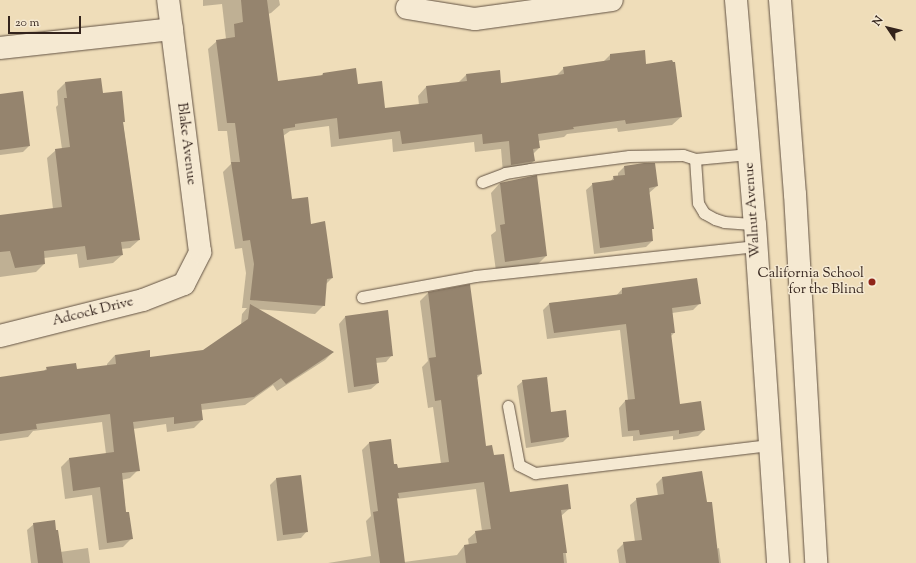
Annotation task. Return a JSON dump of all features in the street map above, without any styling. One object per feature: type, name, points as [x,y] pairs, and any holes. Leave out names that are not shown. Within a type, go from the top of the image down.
[{"type":"main road","name":"Blake Avenue","points":[[168,0],[200,252],[184,284]]},
{"type":"main road","points":[[407,8],[475,18],[612,0]]},
{"type":"main road","name":"Walnut Avenue","points":[[736,0],[755,224],[778,563]]},
{"type":"main road","points":[[780,0],[795,194],[816,563]]},
{"type":"main road","points":[[0,48],[172,29]]},
{"type":"main road","name":"Adcock Drive","points":[[0,336],[143,300],[184,284]]},
{"type":"lane","points":[[482,182],[505,173],[530,168],[629,156],[683,155],[695,159],[749,154]]},
{"type":"lane","points":[[695,159],[698,203],[704,213],[724,222],[755,224]]},
{"type":"lane","points":[[362,297],[475,276],[756,246]]},
{"type":"lane","points":[[508,406],[519,465],[535,473],[771,445]]},
{"type":"building","points":[[241,0],[267,0],[278,81],[323,75],[323,73],[356,68],[358,84],[382,81],[385,108],[428,103],[426,86],[467,81],[466,74],[500,70],[501,83],[564,74],[563,67],[610,60],[610,54],[645,50],[646,64],[672,60],[675,62],[682,117],[626,124],[625,120],[573,127],[574,129],[538,134],[540,148],[533,149],[535,161],[511,165],[509,141],[483,144],[482,134],[402,144],[400,131],[339,139],[337,118],[295,124],[295,127],[283,129],[292,199],[308,197],[311,224],[325,221],[333,278],[327,279],[325,306],[250,300],[254,264],[250,240],[243,241],[231,162],[240,162],[235,123],[227,123],[216,40],[235,37],[234,24],[243,22]]},
{"type":"building","points":[[101,78],[103,93],[122,91],[125,122],[123,122],[140,240],[121,242],[123,255],[87,260],[85,246],[44,251],[45,264],[15,268],[10,251],[0,252],[0,215],[62,207],[55,149],[70,147],[64,98],[67,98],[65,82]]},
{"type":"building","points":[[23,91],[30,146],[0,150],[0,94]]},
{"type":"building","points":[[655,163],[658,186],[649,188],[654,229],[652,229],[653,241],[600,248],[592,183],[614,180],[613,176],[625,175],[624,166]]},
{"type":"building","points":[[537,175],[547,256],[505,262],[500,225],[505,224],[500,183]]},
{"type":"building","points":[[697,278],[701,304],[672,308],[675,333],[671,333],[680,404],[701,401],[705,430],[679,434],[679,430],[640,435],[639,430],[628,431],[625,400],[635,399],[626,324],[554,333],[549,303],[622,294],[622,288]]},
{"type":"building","points":[[470,284],[482,374],[477,375],[486,446],[492,445],[494,455],[504,454],[510,492],[568,484],[571,509],[561,510],[567,553],[563,553],[564,563],[466,563],[464,545],[477,543],[475,531],[491,529],[484,482],[398,493],[399,498],[397,498],[405,563],[380,563],[373,512],[378,511],[369,442],[391,439],[394,464],[397,464],[398,468],[449,462],[441,400],[435,401],[429,358],[436,357],[428,292]]},
{"type":"building","points":[[250,304],[334,352],[286,384],[281,378],[254,397],[201,404],[203,420],[174,424],[174,417],[133,422],[140,471],[122,473],[126,512],[129,512],[133,539],[107,543],[100,487],[73,491],[69,458],[114,452],[110,414],[36,424],[37,429],[0,434],[0,377],[47,370],[46,367],[76,363],[77,369],[116,364],[115,355],[150,350],[150,357],[203,350],[248,319]]},
{"type":"building","points":[[388,310],[393,356],[376,358],[379,383],[354,387],[345,316]]},
{"type":"building","points":[[547,377],[551,412],[566,410],[569,437],[531,443],[522,380]]},
{"type":"building","points":[[702,471],[707,502],[712,502],[719,563],[626,563],[623,542],[642,540],[636,498],[664,494],[662,477]]},
{"type":"building","points":[[301,475],[308,532],[283,535],[276,478]]},
{"type":"building","points":[[55,520],[63,563],[38,563],[33,523]]},
{"type":"place","name":"California School for the Blind","points":[[872,282]]}]
